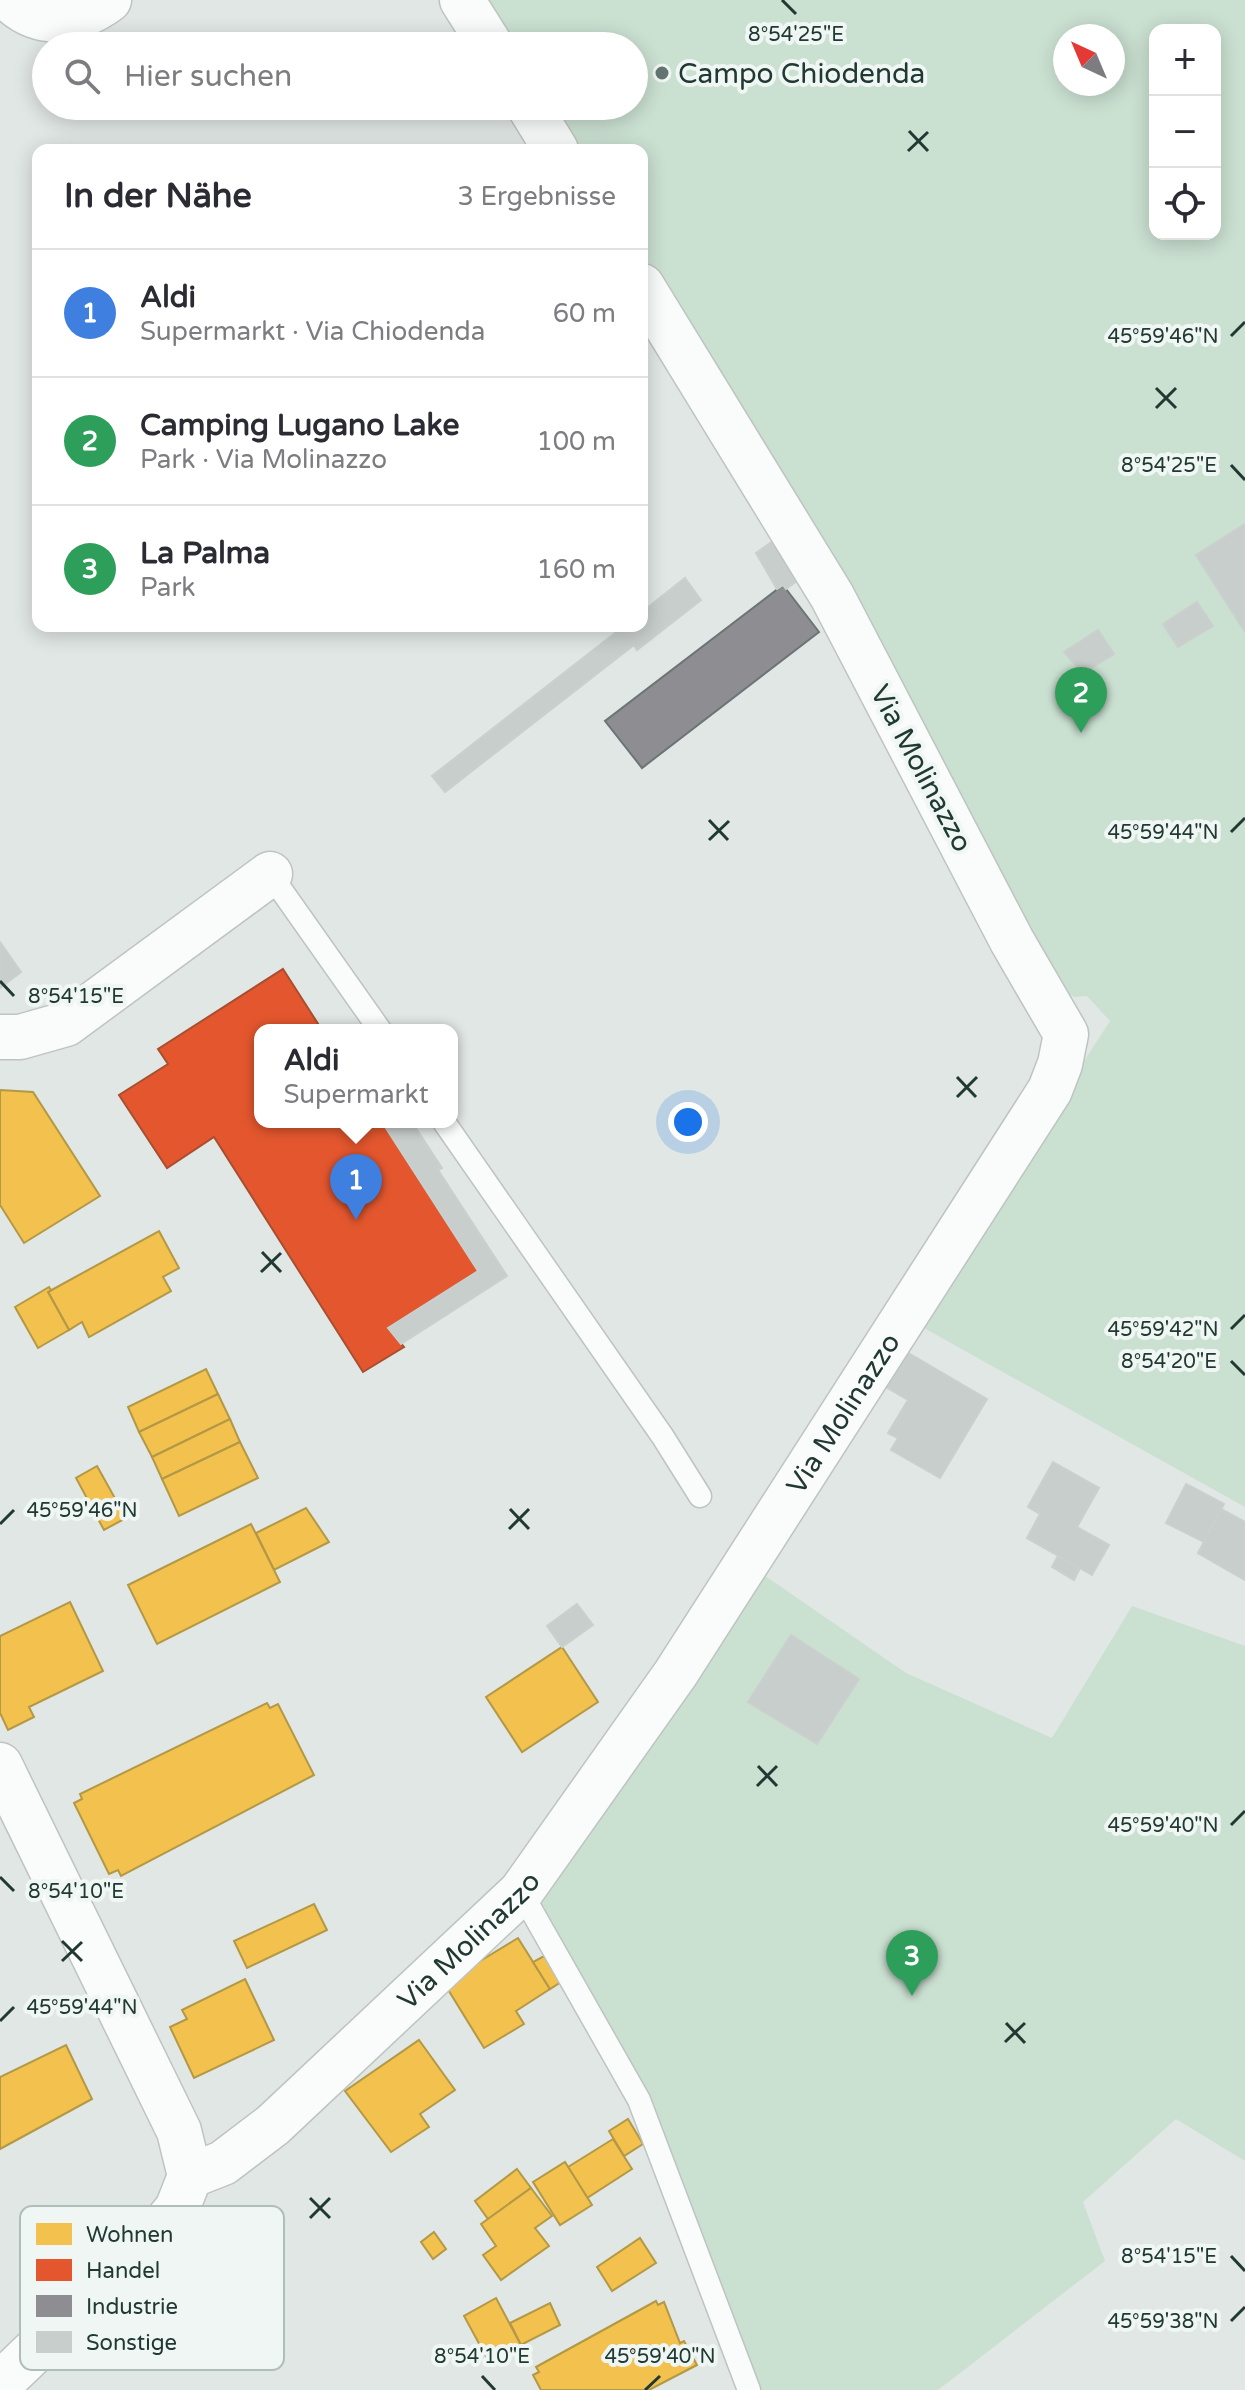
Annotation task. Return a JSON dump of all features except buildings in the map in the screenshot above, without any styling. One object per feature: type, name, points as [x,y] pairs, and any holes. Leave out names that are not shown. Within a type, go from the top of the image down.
[{"type":"street","points":[[10,0],[20,9],[42,19],[66,21],[90,14],[109,0]]},
{"type":"street","points":[[462,0],[482,32]]},
{"type":"street","points":[[538,120],[552,144]]},
{"type":"street","name":"Via Molinazzo","points":[[190,2176],[223,2163],[273,2125],[521,1892],[700,1637],[1050,1090],[1060,1064],[1066,1034],[1012,941],[832,596],[648,296]]},
{"type":"street","points":[[0,1037],[20,1037],[66,1024],[270,874]]},
{"type":"street","points":[[0,1765],[179,2131],[190,2176],[178,2206]]},
{"type":"street","points":[[0,2384],[20,2365]]},
{"type":"lane","points":[[270,874],[376,1024]]},
{"type":"lane","points":[[448,1128],[663,1437],[700,1496]]},
{"type":"lane","points":[[521,1892],[639,2100],[749,2390]]},
{"type":"green space","points":[[481,0],[1245,0],[1245,1507],[915,1323],[1110,1021],[1087,996],[1075,997],[1056,989],[781,483],[648,267],[648,144],[570,144],[552,120],[648,120],[648,32],[500,32]]},
{"type":"green space","points":[[748,1564],[906,1673],[1052,1738],[1132,1606],[1245,1646],[1245,2161],[1176,2119],[1083,2202],[1105,2261],[938,2390],[749,2390],[639,2100],[521,1892]]},
{"type":"place","name":"Campo Chiodenda","points":[[662,73]]},
{"type":"place","name":"Camping Lugano Lake","points":[[1081,733]]},
{"type":"place","name":"Aldi","points":[[356,1220]]},
{"type":"place","name":"La Palma","points":[[912,1996]]}]
